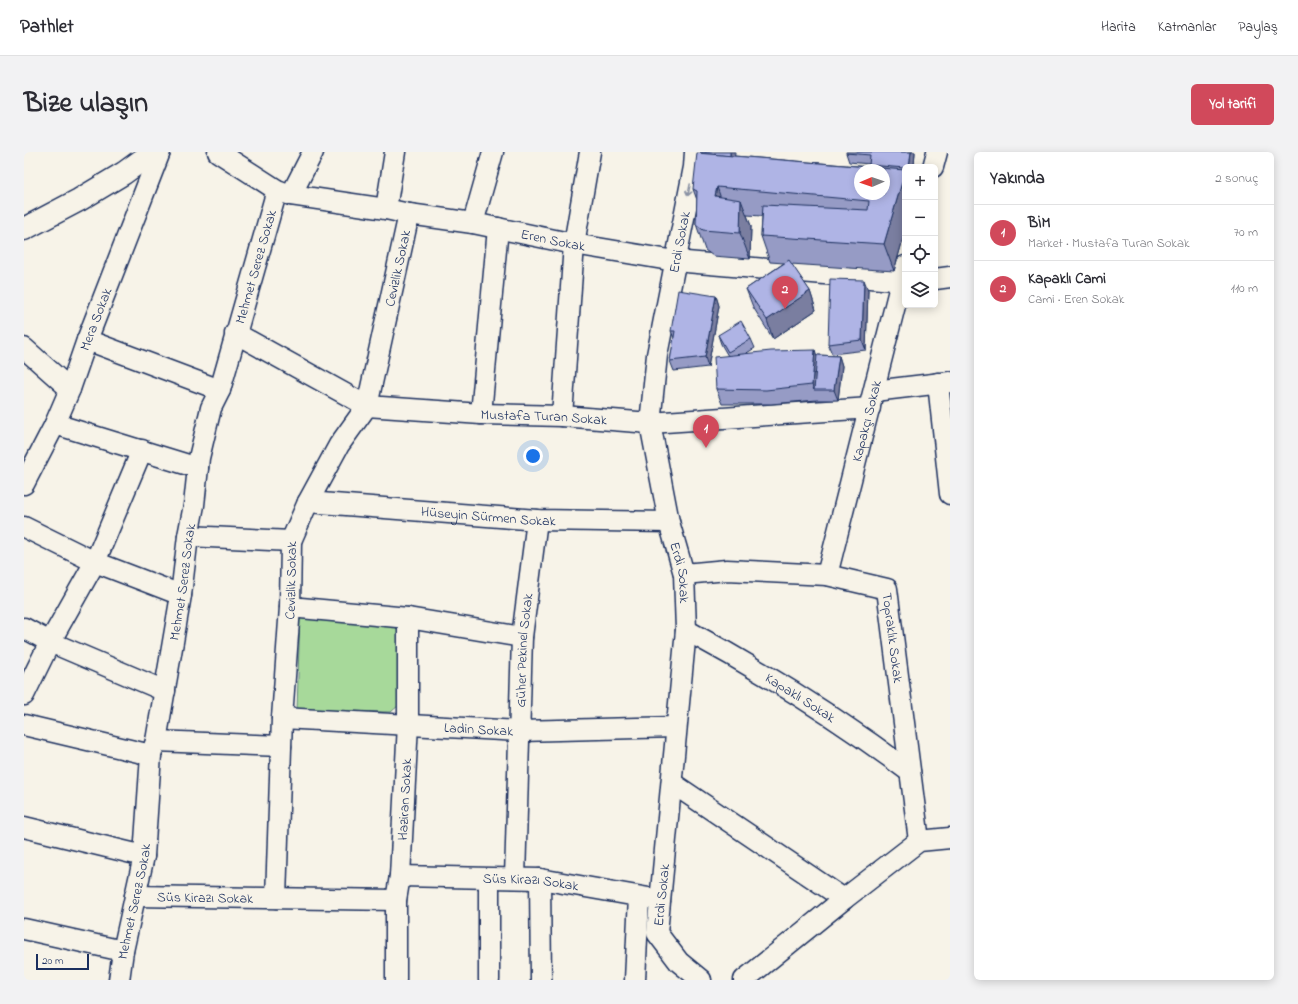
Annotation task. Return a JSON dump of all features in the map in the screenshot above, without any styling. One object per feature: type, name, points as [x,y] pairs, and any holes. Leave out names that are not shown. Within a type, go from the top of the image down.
[{"type":"street","points":[[24,230],[118,177],[153,152]]},
{"type":"street","name":"Mera Sokak","points":[[24,484],[55,424],[70,389],[87,340],[160,152]]},
{"type":"street","name":"Eren Sokak","points":[[218,152],[284,192],[409,214],[473,223],[574,244],[675,261],[902,276]]},
{"type":"street","name":"Mehmet Serez Sokak","points":[[119,980],[123,951],[144,856],[153,748],[165,691],[181,595],[199,458],[212,408],[220,390],[235,333],[284,192],[313,152]]},
{"type":"street","points":[[386,209],[395,152]]},
{"type":"street","points":[[473,223],[493,152]]},
{"type":"street","points":[[562,416],[574,244],[590,152]]},
{"type":"street","points":[[934,164],[937,152]]},
{"type":"street","name":"Erdi Sokak","points":[[699,162],[675,261],[657,356],[650,423],[669,522],[684,574],[686,630],[657,933],[679,962],[702,980]]},
{"type":"street","name":"Cevizlik Sokak","points":[[276,898],[282,718],[290,607],[291,542],[308,502],[339,445],[367,406],[409,214]]},
{"type":"street","points":[[481,414],[498,228]]},
{"type":"street","points":[[938,279],[950,278]]},
{"type":"street","name":"Kapakçı Sokak","points":[[827,575],[902,284]]},
{"type":"street","name":"Mustafa Turan Sokak","points":[[235,333],[367,406],[481,414],[562,416],[650,423],[872,399],[944,383]]},
{"type":"street","points":[[87,340],[220,390]]},
{"type":"street","points":[[24,348],[70,389]]},
{"type":"street","points":[[944,383],[950,494]]},
{"type":"street","points":[[55,424],[198,468]]},
{"type":"street","points":[[24,695],[50,642],[95,562],[142,450]]},
{"type":"street","name":"Hüseyin Sürmen Sokak","points":[[308,502],[537,520],[669,522]]},
{"type":"street","name":"Güher Pekinel Sokak","points":[[515,878],[522,637],[537,520]]},
{"type":"street","points":[[24,527],[95,562],[181,595]]},
{"type":"street","points":[[188,536],[291,542]]},
{"type":"street","name":"Topraklık Sokak","points":[[684,574],[727,570],[827,575],[887,589],[919,841]]},
{"type":"street","points":[[290,607],[408,618],[522,637]]},
{"type":"street","name":"Haziran Sokak","points":[[396,980],[396,900],[400,876],[408,724],[408,618]]},
{"type":"street","points":[[24,628],[50,642],[165,691]]},
{"type":"street","name":"Kapaklı Sokak","points":[[686,630],[750,665],[868,740],[910,772]]},
{"type":"street","name":"Ladin Sokak","points":[[282,718],[520,731],[676,727]]},
{"type":"street","points":[[24,725],[153,748],[281,746]]},
{"type":"street","points":[[672,783],[844,899]]},
{"type":"street","points":[[24,827],[144,856]]},
{"type":"street","points":[[744,980],[844,899],[919,841],[950,838]]},
{"type":"street","name":"Süs Kirazı Sokak","points":[[400,876],[540,879],[660,900]]},
{"type":"street","points":[[489,879],[489,980]]},
{"type":"street","points":[[540,879],[541,980]]},
{"type":"street","name":"Süs Kirazı Sokak","points":[[135,896],[396,900]]},
{"type":"street","points":[[635,980],[639,897]]},
{"type":"street","points":[[24,930],[123,951]]},
{"type":"green space","points":[[300,614],[399,628],[399,705],[391,712],[297,710]]},
{"type":"building","points":[[730,152],[730,156],[700,153]]},
{"type":"building","points":[[911,152],[909,164],[902,164],[902,168],[890,167],[890,164],[869,164],[870,155],[846,153]]},
{"type":"building","points":[[697,153],[854,166],[854,200],[717,187],[715,196],[741,200],[740,233],[703,230],[696,224],[697,191],[693,189]]},
{"type":"building","points":[[890,169],[902,170],[902,182],[884,244],[761,236],[763,205],[868,210],[869,201],[858,200],[890,200]]},
{"type":"building","points":[[789,260],[810,291],[767,320],[746,289]]},
{"type":"building","points":[[830,279],[864,280],[862,340],[828,344]]},
{"type":"building","points":[[678,290],[716,296],[705,357],[670,361],[675,331],[671,331]]},
{"type":"building","points":[[741,321],[751,339],[728,352],[718,335]]},
{"type":"building","points":[[815,350],[812,385],[766,390],[716,389],[714,357],[771,351]]},
{"type":"building","points":[[817,355],[839,356],[834,390],[814,390]]},
{"type":"place","name":"Kapaklı Cami","points":[[785,309]]},
{"type":"place","name":"BİM","points":[[706,448]]}]
